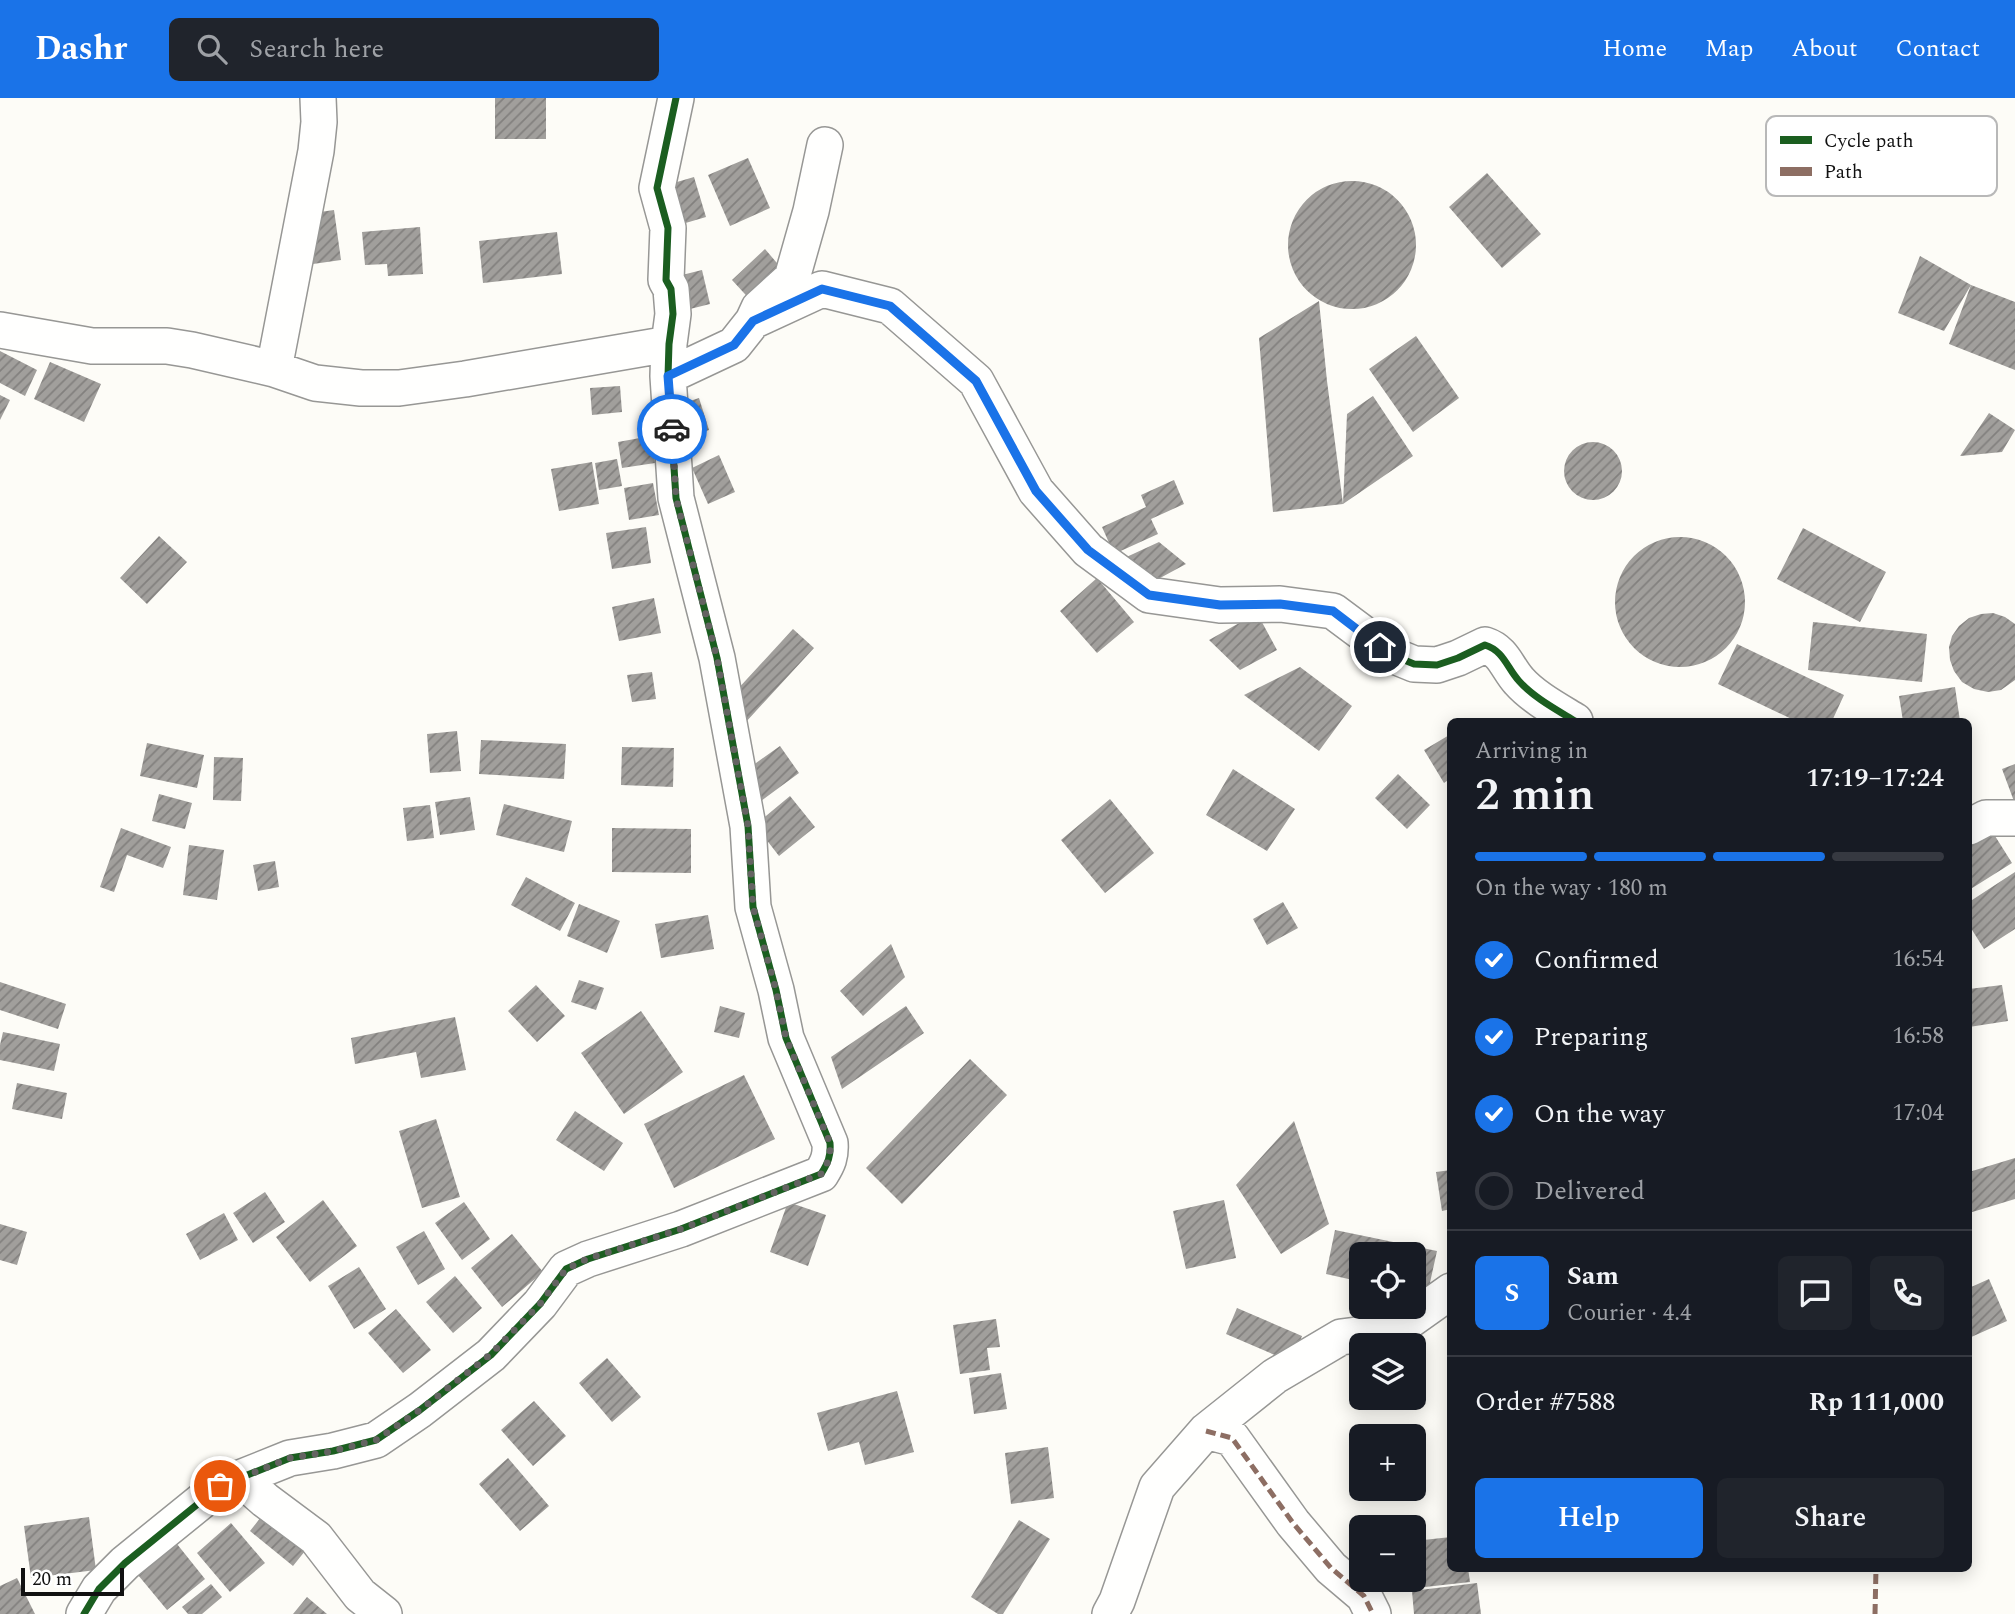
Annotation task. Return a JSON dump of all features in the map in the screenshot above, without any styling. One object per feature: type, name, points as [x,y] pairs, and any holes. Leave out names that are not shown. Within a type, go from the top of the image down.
[{"type":"street","points":[[274,369],[316,151],[318,98]]},
{"type":"street","points":[[84,1614],[99,1589],[125,1563],[220,1486],[290,1458],[376,1440],[420,1410],[491,1354],[540,1304],[566,1269],[587,1259],[705,1220],[821,1174],[828,1164],[831,1155],[830,1143],[786,1038],[753,907],[748,826],[717,658],[676,498],[668,360],[673,314],[671,289],[666,280],[668,228],[657,188],[676,98]]},
{"type":"street","points":[[0,330],[92,346],[167,346],[274,369],[315,383],[361,388],[398,388],[668,360],[734,345],[753,321],[759,308],[792,278],[811,211],[825,145]]},
{"type":"street","points":[[753,321],[822,289],[890,306],[976,381],[1036,491],[1088,550],[1149,595],[1220,605],[1280,604],[1333,611],[1392,655],[1413,664],[1437,664],[1458,658],[1485,645],[1499,652],[1520,682],[1570,718]]},
{"type":"street","points":[[1972,825],[1986,818],[2015,818]]},
{"type":"street","points":[[1110,1614],[1157,1488],[1206,1431],[1275,1376],[1341,1337],[1396,1330],[1447,1294]]},
{"type":"street","points":[[1206,1431],[1232,1438],[1293,1523],[1331,1568],[1364,1596],[1373,1614]]},
{"type":"street","points":[[240,1478],[316,1538],[360,1595],[384,1614]]},
{"type":"building","points":[[495,98],[546,98],[546,139],[495,139]]},
{"type":"building","points":[[748,158],[770,208],[730,226],[708,175]]},
{"type":"building","points":[[1487,173],[1541,234],[1502,268],[1449,207]]},
{"type":"building","points":[[694,177],[706,217],[672,227],[660,187]]},
{"type":"building","points":[[1352,181],[1377,186],[1397,200],[1411,220],[1416,245],[1411,270],[1397,290],[1377,304],[1352,309],[1327,304],[1307,290],[1293,270],[1288,245],[1293,220],[1307,200],[1327,186]]},
{"type":"building","points":[[334,210],[341,260],[313,264],[306,214]]},
{"type":"building","points":[[420,227],[423,274],[388,276],[387,264],[365,265],[362,232]]},
{"type":"building","points":[[557,232],[562,274],[483,283],[479,241]]},
{"type":"building","points":[[765,249],[788,276],[755,305],[732,280]]},
{"type":"building","points":[[1920,256],[1971,285],[1944,331],[1898,313]]},
{"type":"building","points":[[702,270],[710,304],[682,311],[674,277]]},
{"type":"building","points":[[1971,285],[2015,302],[2015,370],[1949,344]]},
{"type":"building","points":[[1319,301],[1343,504],[1273,512],[1259,338]]},
{"type":"building","points":[[1416,336],[1459,398],[1413,432],[1369,369]]},
{"type":"building","points":[[0,351],[37,370],[25,396],[0,383]]},
{"type":"building","points":[[50,362],[101,384],[84,422],[34,399]]},
{"type":"building","points":[[620,386],[622,412],[592,415],[590,388]]},
{"type":"building","points":[[0,395],[10,400],[0,420]]},
{"type":"building","points":[[1373,396],[1413,456],[1343,504],[1347,414]]},
{"type":"building","points":[[699,398],[709,430],[686,438],[675,406]]},
{"type":"building","points":[[1989,413],[2015,430],[2002,452],[1960,456]]},
{"type":"building","points":[[651,436],[655,463],[622,468],[618,442]]},
{"type":"building","points":[[1593,442],[1609,447],[1617,455],[1622,471],[1617,487],[1609,495],[1593,500],[1577,495],[1569,487],[1564,471],[1569,455],[1577,447]]},
{"type":"building","points":[[719,455],[735,492],[708,504],[692,468]]},
{"type":"building","points":[[617,459],[622,486],[599,490],[595,463]]},
{"type":"building","points":[[592,462],[599,504],[559,511],[551,469]]},
{"type":"building","points":[[1174,480],[1184,504],[1151,519],[1158,534],[1114,554],[1102,527],[1146,507],[1141,495]]},
{"type":"building","points":[[653,483],[659,515],[629,520],[624,488]]},
{"type":"building","points":[[646,527],[651,563],[612,569],[606,533]]},
{"type":"building","points":[[1803,528],[1886,572],[1860,622],[1777,579]]},
{"type":"building","points":[[159,536],[187,562],[147,604],[120,578]]},
{"type":"building","points":[[1680,537],[1705,542],[1726,556],[1740,577],[1745,602],[1740,627],[1726,648],[1705,662],[1680,667],[1655,662],[1634,648],[1620,627],[1615,602],[1620,577],[1634,556],[1655,542]]},
{"type":"building","points":[[1159,542],[1186,564],[1149,584],[1120,560]]},
{"type":"building","points":[[1097,578],[1134,622],[1097,653],[1060,611]]},
{"type":"building","points":[[654,598],[661,633],[619,641],[612,607]]},
{"type":"building","points":[[1257,613],[1277,650],[1240,670],[1209,640]]},
{"type":"building","points":[[1993,613],[2015,624],[2015,680],[2001,690],[1988,692],[1974,689],[1962,682],[1954,671],[1949,647],[1952,636],[1969,618]]},
{"type":"building","points":[[1813,622],[1927,634],[1922,682],[1808,670]]},
{"type":"building","points":[[793,629],[814,648],[745,723],[735,692]]},
{"type":"building","points":[[1737,644],[1844,695],[1833,718],[1790,718],[1718,684]]},
{"type":"building","points":[[1300,667],[1352,706],[1319,751],[1244,695]]},
{"type":"building","points":[[652,672],[656,699],[632,702],[627,675]]},
{"type":"building","points":[[1955,687],[1960,718],[1903,718],[1899,696]]},
{"type":"building","points":[[457,731],[461,771],[430,773],[427,734]]},
{"type":"building","points":[[1447,736],[1447,781],[1444,783],[1424,750]]},
{"type":"building","points":[[481,740],[566,744],[564,779],[479,774]]},
{"type":"building","points":[[147,743],[204,755],[197,788],[140,776]]},
{"type":"building","points":[[780,746],[799,773],[757,804],[749,768]]},
{"type":"building","points":[[622,747],[674,748],[673,787],[621,785]]},
{"type":"building","points":[[214,757],[243,758],[241,801],[213,800]]},
{"type":"building","points":[[2015,764],[2015,804],[2002,769]]},
{"type":"building","points":[[1233,769],[1295,809],[1267,851],[1206,815]]},
{"type":"building","points":[[1398,774],[1430,805],[1407,829],[1375,798]]},
{"type":"building","points":[[159,794],[192,803],[185,829],[152,821]]},
{"type":"building","points":[[790,796],[815,827],[779,856],[755,825]]},
{"type":"building","points":[[470,797],[475,830],[440,835],[435,802]]},
{"type":"building","points":[[1110,799],[1154,853],[1105,893],[1061,840]]},
{"type":"building","points":[[504,804],[572,821],[564,852],[496,835]]},
{"type":"building","points":[[430,805],[434,838],[407,841],[403,808]]},
{"type":"building","points":[[121,828],[171,847],[163,868],[127,855],[114,892],[100,887]]},
{"type":"building","points":[[612,828],[691,829],[691,873],[612,872]]},
{"type":"building","points":[[1990,828],[2012,863],[1972,888],[1972,839]]},
{"type":"building","points":[[189,845],[224,850],[217,900],[183,895]]},
{"type":"building","points":[[275,861],[279,887],[258,891],[253,865]]},
{"type":"building","points":[[2015,872],[2015,929],[1984,949],[1972,930],[1972,900]]},
{"type":"building","points":[[526,877],[575,903],[560,931],[511,905]]},
{"type":"building","points":[[1283,902],[1298,928],[1267,945],[1253,919]]},
{"type":"building","points":[[579,904],[620,921],[607,953],[567,936]]},
{"type":"building","points":[[708,915],[714,949],[661,958],[655,924]]},
{"type":"building","points":[[891,944],[905,977],[863,1016],[840,991]]},
{"type":"building","points":[[579,980],[604,988],[596,1010],[571,1002]]},
{"type":"building","points":[[0,982],[66,1004],[58,1029],[0,1010]]},
{"type":"building","points":[[536,985],[565,1016],[537,1042],[508,1011]]},
{"type":"building","points":[[2002,985],[2008,1021],[1972,1027],[1972,989]]},
{"type":"building","points":[[720,1006],[745,1013],[739,1038],[714,1032]]},
{"type":"building","points":[[906,1006],[924,1033],[842,1089],[831,1057]]},
{"type":"building","points":[[641,1011],[683,1072],[624,1114],[581,1053]]},
{"type":"building","points":[[455,1017],[466,1070],[421,1078],[416,1052],[355,1064],[351,1038]]},
{"type":"building","points":[[3,1032],[60,1044],[54,1071],[0,1060]]},
{"type":"building","points":[[970,1059],[1007,1095],[902,1204],[866,1168]]},
{"type":"building","points":[[744,1075],[775,1139],[674,1188],[644,1124]]},
{"type":"building","points":[[17,1083],[67,1093],[62,1119],[12,1109]]},
{"type":"building","points":[[575,1111],[623,1143],[604,1171],[556,1140]]},
{"type":"building","points":[[436,1119],[460,1197],[422,1208],[399,1131]]},
{"type":"building","points":[[1294,1121],[1329,1224],[1281,1254],[1236,1185]]},
{"type":"building","points":[[2015,1158],[2015,1199],[1972,1212],[1972,1171]]},
{"type":"building","points":[[1447,1171],[1447,1210],[1442,1211],[1436,1172]]},
{"type":"building","points":[[265,1192],[285,1222],[253,1243],[233,1213]]},
{"type":"building","points":[[323,1200],[357,1246],[310,1282],[276,1237]]},
{"type":"building","points":[[1224,1200],[1236,1258],[1186,1269],[1173,1211]]},
{"type":"building","points":[[464,1202],[490,1239],[462,1260],[435,1223]]},
{"type":"building","points":[[788,1202],[826,1215],[808,1266],[770,1252]]},
{"type":"building","points":[[224,1213],[238,1240],[200,1260],[186,1234]]},
{"type":"building","points":[[0,1224],[27,1232],[17,1265],[0,1260]]},
{"type":"building","points":[[1335,1230],[1393,1242],[1349,1242],[1349,1279],[1326,1274]]},
{"type":"building","points":[[424,1231],[445,1269],[418,1285],[396,1247]]},
{"type":"building","points":[[512,1234],[543,1272],[502,1307],[471,1268]]},
{"type":"building","points":[[1426,1249],[1437,1251],[1426,1296]]},
{"type":"building","points":[[359,1267],[386,1309],[354,1329],[328,1286]]},
{"type":"building","points":[[455,1276],[482,1308],[453,1333],[426,1302]]},
{"type":"building","points":[[1989,1279],[2007,1321],[1972,1337],[1972,1287]]},
{"type":"building","points":[[1237,1308],[1302,1336],[1291,1362],[1226,1334]]},
{"type":"building","points":[[396,1309],[431,1350],[403,1373],[368,1333]]},
{"type":"building","points":[[996,1319],[1000,1347],[987,1348],[990,1370],[960,1374],[953,1325]]},
{"type":"building","points":[[607,1358],[641,1397],[612,1422],[579,1383]]},
{"type":"building","points":[[1001,1373],[1007,1409],[974,1414],[969,1378]]},
{"type":"building","points":[[897,1391],[914,1452],[865,1465],[859,1442],[828,1451],[817,1413]]},
{"type":"building","points":[[534,1401],[566,1436],[533,1466],[501,1430]]},
{"type":"building","points":[[1048,1447],[1054,1498],[1011,1504],[1005,1453]]},
{"type":"building","points":[[508,1458],[549,1506],[520,1531],[479,1484]]},
{"type":"building","points":[[265,1512],[309,1546],[293,1566],[250,1531]]},
{"type":"building","points":[[89,1517],[96,1570],[31,1578],[24,1526]]},
{"type":"building","points":[[1019,1520],[1050,1539],[1003,1614],[998,1614],[971,1597]]},
{"type":"building","points":[[231,1523],[265,1563],[230,1592],[197,1553]]},
{"type":"building","points":[[1447,1537],[1447,1572],[1469,1572],[1470,1582],[1426,1587],[1426,1540]]},
{"type":"building","points":[[177,1544],[205,1579],[167,1610],[138,1575]]},
{"type":"building","points":[[17,1578],[35,1614],[0,1614],[0,1586]]},
{"type":"building","points":[[1477,1583],[1481,1614],[1414,1614],[1412,1592],[1426,1592],[1426,1589]]},
{"type":"building","points":[[211,1584],[222,1597],[202,1614],[188,1614],[182,1607]]},
{"type":"building","points":[[307,1597],[327,1614],[293,1614]]},
{"type":"marked path","points":[[1206,1431],[1232,1438],[1293,1523],[1331,1568],[1364,1596],[1373,1614]]},
{"type":"marked path","points":[[1875,1614],[1876,1572]]},
{"type":"cycle path","points":[[84,1614],[99,1589],[125,1563],[220,1486],[290,1458],[376,1440],[420,1410],[491,1355],[540,1304],[566,1269],[588,1259],[681,1229],[821,1174],[827,1163],[830,1143],[786,1038],[753,907],[748,826],[717,658],[676,498],[668,376],[673,314],[671,289],[666,280],[668,228],[657,188],[676,98]]},
{"type":"cycle path","points":[[753,321],[822,289],[890,306],[976,381],[1036,491],[1088,550],[1149,595],[1220,605],[1280,604],[1333,611],[1392,655],[1414,664],[1437,665],[1485,645],[1497,651],[1525,687],[1570,718]]},
{"type":"way so far","points":[[220,1486],[290,1458],[376,1440],[420,1410],[491,1354],[540,1304],[566,1269],[587,1259],[681,1229],[821,1174],[828,1164],[831,1155],[830,1143],[786,1038],[753,907],[748,826],[717,658],[676,498],[672,429]]},
{"type":"route","points":[[672,429],[668,376],[734,345],[753,321],[822,289],[890,306],[976,381],[1036,491],[1088,550],[1149,595],[1220,605],[1280,604],[1333,611],[1380,647]]}]
